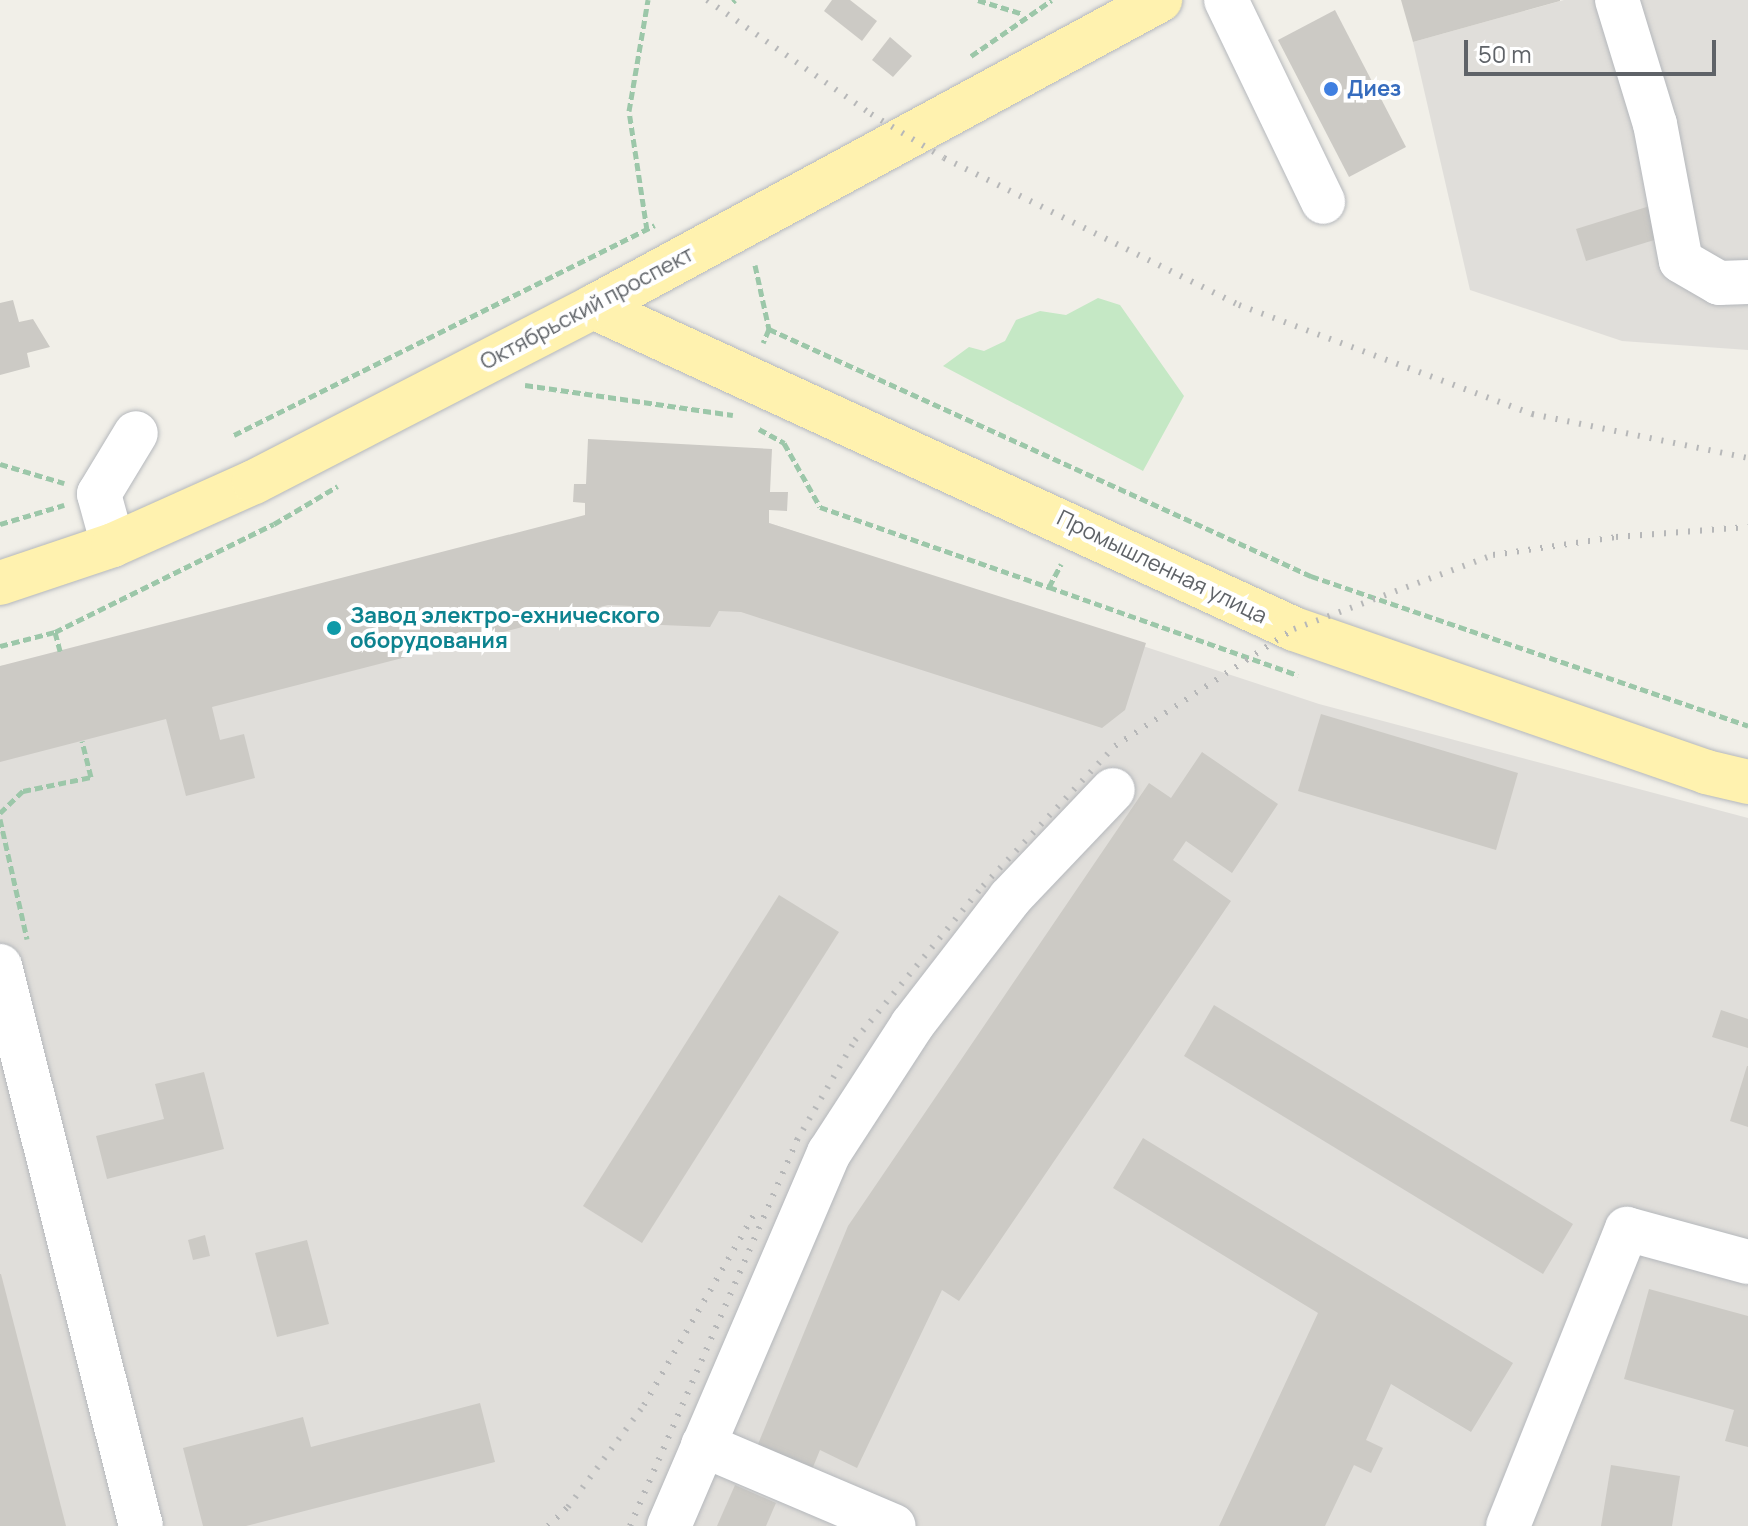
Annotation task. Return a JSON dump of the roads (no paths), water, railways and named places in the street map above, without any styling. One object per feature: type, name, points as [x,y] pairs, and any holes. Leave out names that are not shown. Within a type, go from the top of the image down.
[{"type":"main road","name":"Октябрьский проспект","points":[[0,583],[113,545],[254,482],[593,307],[1160,0]]},
{"type":"main road","name":"Промышленная улица","points":[[593,307],[1080,527],[1191,586],[1294,629],[1706,772],[1748,782]]},
{"type":"lane","points":[[1226,0],[1323,202]]},
{"type":"lane","points":[[1617,0],[1655,124],[1681,261],[1719,283],[1748,282]]},
{"type":"lane","points":[[113,545],[99,494],[136,433]]},
{"type":"lane","points":[[669,1526],[829,1153],[912,1025],[1010,898],[1113,790]]},
{"type":"lane","points":[[7,954],[8,1030],[141,1526]]},
{"type":"lane","points":[[1508,1526],[1627,1229],[1748,1262]]},
{"type":"lane","points":[[703,1445],[894,1526]]},
{"type":"railway","points":[[707,0],[871,114],[944,158],[1239,305],[1532,414],[1748,458]]},
{"type":"railway","points":[[630,1526],[797,1140],[855,1040],[983,886],[1115,746],[1294,629],[1493,555],[1616,537],[1748,527]]},
{"type":"railway","points":[[548,1526],[568,1507],[644,1405],[755,1213]]},
{"type":"place","name":"Диез","points":[[1331,89]]},
{"type":"place","name":"Завод электро-ехнического оборудования","points":[[334,628]]}]
